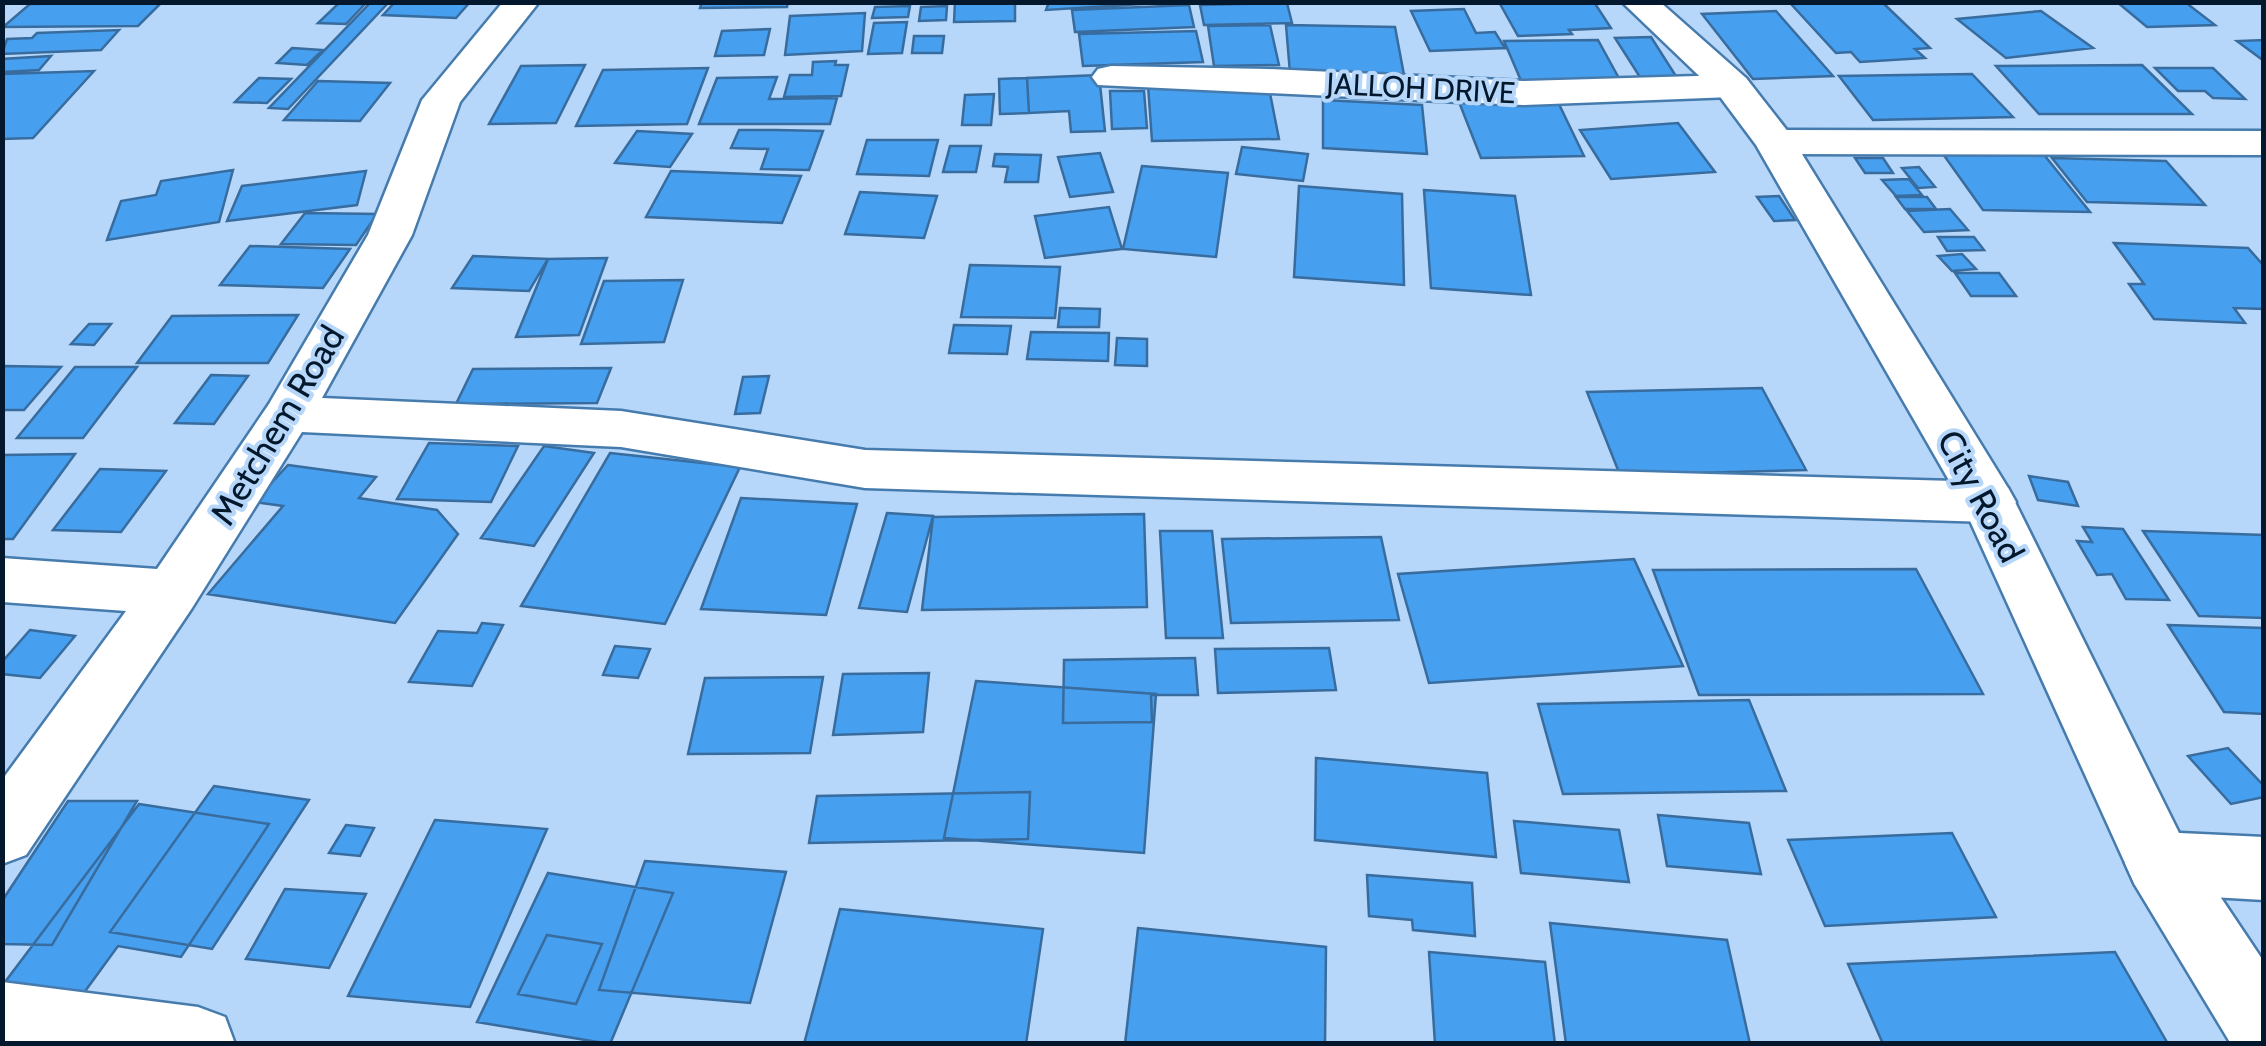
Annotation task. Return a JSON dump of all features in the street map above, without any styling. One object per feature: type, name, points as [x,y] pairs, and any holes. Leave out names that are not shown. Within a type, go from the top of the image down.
[{"type":"street","name":"Metchem Road","points":[[2,834],[172,592],[288,414],[390,234],[440,100],[522,2]]},
{"type":"street","name":"City Road","points":[[1639,2],[1732,86],[1775,142],[1989,502],[2159,863],[2264,1029]]},
{"type":"street","name":"JALLOH DRIVE","points":[[1110,77],[1268,80],[1522,93],[1732,86]]},
{"type":"street","points":[[1775,142],[2264,142]]},
{"type":"street","points":[[288,414],[621,428],[865,469],[1989,502]]},
{"type":"street","points":[[2,580],[172,592]]},
{"type":"street","points":[[2159,863],[2264,869]]},
{"type":"street","points":[[2,1020],[198,1044]]},
{"type":"building","points":[[162,2],[138,26],[3,27],[30,4]]},
{"type":"building","points":[[371,2],[389,2],[288,109],[269,108]]},
{"type":"building","points":[[395,2],[470,2],[456,18],[383,15]]},
{"type":"building","points":[[702,2],[788,2],[787,7],[700,8]]},
{"type":"building","points":[[955,2],[1015,2],[1015,21],[954,22]]},
{"type":"building","points":[[1049,2],[1174,2],[1046,10]]},
{"type":"building","points":[[1499,2],[1594,2],[1611,28],[1518,36]]},
{"type":"building","points":[[1882,2],[1930,48],[1915,49],[1925,58],[1860,62],[1851,52],[1836,53],[1791,4]]},
{"type":"building","points":[[2117,2],[2185,2],[2215,25],[2147,27]]},
{"type":"building","points":[[339,3],[365,4],[346,24],[318,23]]},
{"type":"building","points":[[1287,3],[1292,23],[1204,25],[1200,5]]},
{"type":"building","points":[[1189,5],[1194,27],[1075,32],[1072,10]]},
{"type":"building","points":[[910,6],[908,17],[872,18],[875,7]]},
{"type":"building","points":[[947,6],[946,20],[919,21],[921,7]]},
{"type":"building","points":[[1464,9],[1476,33],[1495,32],[1505,48],[1430,51],[1411,11]]},
{"type":"building","points":[[1776,11],[1833,76],[1753,79],[1702,14]]},
{"type":"building","points":[[2041,11],[2093,48],[2006,58],[1957,19]]},
{"type":"building","points":[[865,13],[862,51],[785,55],[790,16]]},
{"type":"building","points":[[907,22],[902,53],[868,54],[874,23]]},
{"type":"building","points":[[1270,25],[1279,65],[1214,66],[1208,26]]},
{"type":"building","points":[[1286,25],[1395,27],[1404,75],[1290,73]]},
{"type":"building","points":[[770,29],[764,55],[715,56],[722,31]]},
{"type":"building","points":[[119,30],[101,50],[2,54],[7,39],[32,38],[37,33]]},
{"type":"building","points":[[1196,31],[1203,62],[1083,66],[1079,34]]},
{"type":"building","points":[[914,36],[944,36],[942,53],[912,53]]},
{"type":"building","points":[[1651,37],[1681,84],[1645,85],[1615,38]]},
{"type":"building","points":[[1598,40],[1621,82],[1522,83],[1504,41]]},
{"type":"building","points":[[2264,40],[2264,61],[2237,41]]},
{"type":"building","points":[[292,48],[323,50],[307,65],[277,63]]},
{"type":"building","points":[[51,56],[39,70],[2,72],[2,59]]},
{"type":"building","points":[[836,61],[835,65],[848,65],[841,96],[784,97],[790,75],[812,75],[813,62]]},
{"type":"building","points":[[585,65],[556,123],[489,124],[521,66]]},
{"type":"building","points":[[2142,65],[2192,114],[2039,114],[1996,66]]},
{"type":"building","points":[[708,68],[687,124],[576,126],[603,70]]},
{"type":"building","points":[[2155,68],[2213,68],[2245,99],[2213,98],[2205,91],[2178,91]]},
{"type":"building","points":[[94,71],[33,138],[2,139],[2,74]]},
{"type":"building","points":[[1972,74],[2013,117],[1873,120],[1839,76]]},
{"type":"building","points":[[1099,75],[1105,131],[1071,132],[1069,111],[1029,113],[1027,78]]},
{"type":"building","points":[[777,77],[769,99],[837,98],[830,124],[699,124],[717,78]]},
{"type":"building","points":[[259,78],[291,79],[267,103],[235,102]]},
{"type":"building","points":[[1027,78],[1029,113],[1000,114],[999,79]]},
{"type":"building","points":[[318,81],[390,83],[360,121],[284,120]]},
{"type":"building","points":[[1268,83],[1279,139],[1152,141],[1148,85]]},
{"type":"building","points":[[1110,91],[1144,91],[1147,128],[1112,129]]},
{"type":"building","points":[[994,94],[991,125],[962,125],[965,95]]},
{"type":"building","points":[[1323,100],[1422,105],[1427,154],[1323,148]]},
{"type":"building","points":[[1557,100],[1584,156],[1481,158],[1459,102]]},
{"type":"building","points":[[1678,123],[1715,172],[1611,179],[1580,130]]},
{"type":"building","points":[[739,130],[823,131],[809,170],[761,169],[768,149],[731,148]]},
{"type":"building","points":[[637,131],[692,134],[670,167],[615,163]]},
{"type":"building","points":[[867,140],[938,140],[929,176],[857,174]]},
{"type":"building","points":[[950,146],[981,146],[976,172],[943,172]]},
{"type":"building","points":[[1242,147],[1308,154],[1303,181],[1236,174]]},
{"type":"building","points":[[1100,153],[1113,192],[1070,197],[1058,157]]},
{"type":"building","points":[[995,154],[1041,155],[1038,182],[1005,182],[1008,167],[993,166]]},
{"type":"building","points":[[1943,154],[2045,156],[2090,212],[1983,210]]},
{"type":"building","points":[[1855,158],[1883,158],[1893,173],[1865,173]]},
{"type":"building","points":[[2052,158],[2166,161],[2205,205],[2087,202]]},
{"type":"building","points":[[1142,166],[1228,173],[1216,257],[1123,249]]},
{"type":"building","points":[[1919,167],[1935,187],[1918,188],[1902,168]]},
{"type":"building","points":[[233,170],[219,222],[107,240],[121,201],[156,195],[161,181]]},
{"type":"building","points":[[366,171],[357,205],[227,221],[242,186]]},
{"type":"building","points":[[671,171],[801,176],[782,223],[646,217]]},
{"type":"building","points":[[1909,179],[1922,195],[1896,196],[1882,180]]},
{"type":"building","points":[[1299,186],[1402,194],[1404,285],[1294,277]]},
{"type":"building","points":[[1424,190],[1515,196],[1531,295],[1431,288]]},
{"type":"building","points":[[860,192],[937,196],[924,238],[845,234]]},
{"type":"building","points":[[1779,196],[1795,220],[1774,221],[1757,197]]},
{"type":"building","points":[[1896,197],[1927,197],[1936,209],[1905,209]]},
{"type":"building","points":[[1109,207],[1122,249],[1045,258],[1035,216]]},
{"type":"building","points":[[1950,209],[1968,230],[1924,232],[1907,211]]},
{"type":"building","points":[[305,213],[377,214],[356,245],[281,244]]},
{"type":"building","points":[[1938,237],[1974,237],[1984,250],[1947,251]]},
{"type":"building","points":[[2114,243],[2248,248],[2264,266],[2264,309],[2234,308],[2245,323],[2154,319],[2129,284],[2144,284]]},
{"type":"building","points":[[250,246],[350,249],[323,288],[220,285]]},
{"type":"building","points":[[1962,254],[1976,269],[1952,271],[1938,256]]},
{"type":"building","points":[[473,256],[548,259],[529,291],[452,288]]},
{"type":"building","points":[[607,258],[579,335],[516,337],[548,259]]},
{"type":"building","points":[[970,265],[1060,267],[1055,318],[961,317]]},
{"type":"building","points":[[1955,273],[1999,273],[2016,296],[1971,296]]},
{"type":"building","points":[[683,280],[664,342],[581,344],[604,281]]},
{"type":"building","points":[[1060,308],[1100,309],[1099,327],[1058,327]]},
{"type":"building","points":[[298,315],[268,363],[137,363],[172,316]]},
{"type":"building","points":[[89,324],[111,324],[94,345],[71,344]]},
{"type":"building","points":[[954,325],[1011,326],[1007,354],[949,353]]},
{"type":"building","points":[[1031,332],[1109,333],[1108,361],[1027,359]]},
{"type":"building","points":[[1117,338],[1147,339],[1147,366],[1115,365]]},
{"type":"building","points":[[4,366],[61,367],[24,410],[2,410]]},
{"type":"building","points":[[75,367],[137,367],[83,438],[17,438]]},
{"type":"building","points":[[611,368],[597,403],[456,404],[473,369]]},
{"type":"building","points":[[211,375],[248,376],[214,424],[175,423]]},
{"type":"building","points":[[769,376],[760,413],[735,414],[743,377]]},
{"type":"building","points":[[1762,388],[1806,470],[1620,475],[1587,392]]},
{"type":"building","points":[[429,443],[518,446],[491,502],[397,499]]},
{"type":"building","points":[[544,446],[594,453],[534,546],[481,538]]},
{"type":"building","points":[[610,453],[740,467],[665,624],[521,606]]},
{"type":"building","points":[[75,454],[13,539],[2,539],[2,455]]},
{"type":"building","points":[[288,465],[376,477],[359,498],[437,510],[458,534],[395,623],[208,594],[283,506],[254,502]]},
{"type":"building","points":[[100,469],[166,471],[121,532],[53,530]]},
{"type":"building","points":[[2029,476],[2068,482],[2078,506],[2038,500]]},
{"type":"building","points":[[741,498],[857,504],[826,615],[701,609]]},
{"type":"building","points":[[887,513],[933,516],[907,612],[859,608]]},
{"type":"building","points":[[1144,514],[1147,607],[922,610],[933,517]]},
{"type":"building","points":[[2083,527],[2123,529],[2169,600],[2126,599],[2112,574],[2097,575],[2077,541],[2092,542]]},
{"type":"building","points":[[1160,531],[1212,531],[1223,638],[1166,638]]},
{"type":"building","points":[[2143,531],[2264,535],[2264,618],[2199,616]]},
{"type":"building","points":[[1381,537],[1399,620],[1231,623],[1222,539]]},
{"type":"building","points":[[1634,559],[1683,666],[1429,683],[1398,574]]},
{"type":"building","points":[[1916,569],[1983,694],[1699,695],[1653,570]]},
{"type":"building","points":[[482,623],[503,625],[472,686],[409,682],[438,631],[477,633]]},
{"type":"building","points":[[2168,625],[2264,628],[2264,714],[2224,712]]},
{"type":"building","points":[[30,630],[75,636],[40,678],[2,674],[2,662]]},
{"type":"building","points":[[615,646],[650,649],[638,678],[603,675]]},
{"type":"building","points":[[1329,648],[1336,690],[1218,693],[1215,649]]},
{"type":"building","points":[[1195,658],[1198,695],[1151,695],[1152,722],[1063,723],[1064,660]]},
{"type":"building","points":[[929,673],[923,732],[833,735],[843,674]]},
{"type":"building","points":[[823,677],[810,753],[688,754],[705,678]]},
{"type":"building","points":[[976,681],[1156,694],[1144,853],[944,838]]},
{"type":"building","points":[[1749,700],[1786,791],[1563,794],[1538,704]]},
{"type":"building","points":[[2228,748],[2264,786],[2264,797],[2231,804],[2188,756]]},
{"type":"building","points":[[1316,758],[1487,773],[1496,857],[1315,840]]},
{"type":"building","points":[[214,786],[309,800],[212,949],[110,932]]},
{"type":"building","points":[[1030,792],[1028,839],[809,843],[817,796]]},
{"type":"building","points":[[68,801],[137,801],[52,945],[2,944],[2,901]]},
{"type":"building","points":[[139,804],[269,824],[181,957],[118,946],[75,1005],[2,986]]},
{"type":"building","points":[[1658,815],[1749,823],[1761,874],[1667,866]]},
{"type":"building","points":[[435,820],[547,829],[470,1007],[348,996]]},
{"type":"building","points":[[1514,821],[1619,830],[1629,882],[1521,873]]},
{"type":"building","points":[[346,825],[374,828],[360,856],[329,853]]},
{"type":"building","points":[[1952,833],[1996,917],[1825,926],[1788,840]]},
{"type":"building","points":[[645,861],[786,872],[750,1003],[599,990]]},
{"type":"building","points":[[548,873],[673,893],[610,1044],[477,1022]]},
{"type":"building","points":[[1367,875],[1472,883],[1475,936],[1413,930],[1412,920],[1369,916]]},
{"type":"building","points":[[285,889],[366,894],[329,968],[246,959]]},
{"type":"building","points":[[840,909],[1043,929],[1026,1044],[804,1044]]},
{"type":"building","points":[[1550,923],[1727,940],[1750,1044],[1566,1044]]},
{"type":"building","points":[[1138,928],[1326,947],[1325,1044],[1125,1044]]},
{"type":"building","points":[[547,935],[602,944],[576,1004],[518,994]]},
{"type":"building","points":[[1429,952],[1545,962],[1555,1044],[1435,1044]]},
{"type":"building","points":[[2115,952],[2168,1044],[1883,1044],[1848,964]]}]
